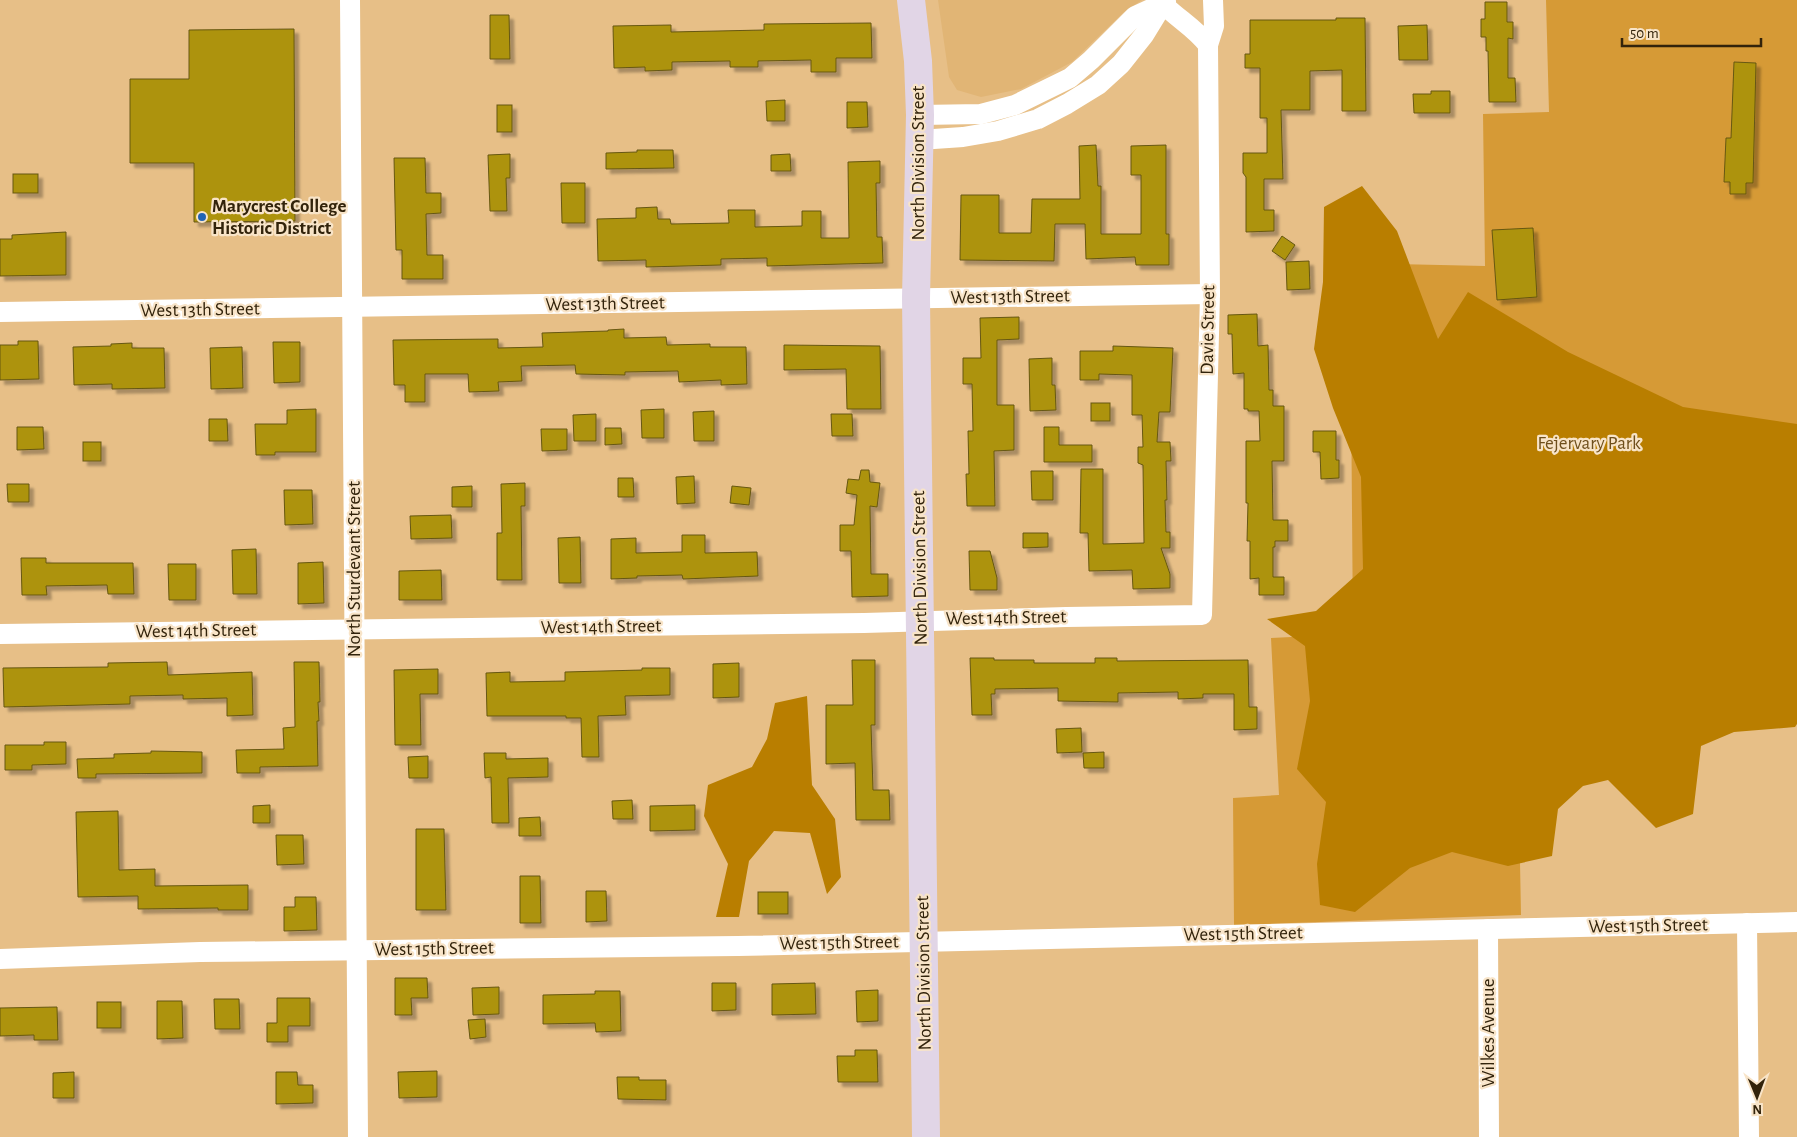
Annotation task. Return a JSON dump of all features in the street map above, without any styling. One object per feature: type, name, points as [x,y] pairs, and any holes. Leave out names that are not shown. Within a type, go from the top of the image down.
[{"type":"main road","name":"North Division Street","points":[[911,0],[918,61],[919,127],[916,298],[926,1137]]},
{"type":"street","name":"North Sturdevant Street","points":[[350,0],[358,1137]]},
{"type":"street","name":"Davie Street","points":[[1202,615],[1210,294],[1208,45],[1214,26],[1213,0]]},
{"type":"street","points":[[919,127],[1015,105],[1070,78],[1091,60],[1134,16],[1167,2],[1175,16],[1193,28],[1208,45]]},
{"type":"street","name":"West 13th Street","points":[[0,312],[1210,294]]},
{"type":"street","name":"West 14th Street","points":[[0,634],[864,623],[1202,615]]},
{"type":"street","name":"West 15th Street","points":[[0,958],[200,952],[738,946],[1797,922]]},
{"type":"street","points":[[1747,923],[1749,1137]]},
{"type":"street","name":"Wilkes Avenue","points":[[1488,929],[1489,1137]]},
{"type":"shaded area","points":[[938,0],[1142,0],[1124,12],[1072,62],[1021,89],[981,97],[957,90],[949,77]]},
{"type":"green space","name":"Fejervary Park","points":[[1546,0],[1797,0],[1797,642],[1516,651],[1521,915],[1234,925],[1233,798],[1279,795],[1271,638],[1353,634],[1350,263],[1485,266],[1483,114],[1549,112]]},
{"type":"green space","points":[[1362,186],[1397,231],[1438,339],[1468,292],[1568,352],[1683,407],[1797,424],[1797,724],[1795,727],[1734,732],[1701,746],[1693,814],[1656,828],[1608,780],[1583,786],[1558,809],[1552,856],[1508,866],[1452,852],[1410,868],[1355,912],[1320,905],[1317,864],[1326,802],[1297,769],[1310,701],[1305,646],[1267,619],[1316,611],[1363,569],[1361,477],[1333,408],[1314,349],[1323,282],[1324,207]]},
{"type":"green space","points":[[807,696],[812,785],[835,819],[841,877],[827,894],[810,833],[774,831],[749,861],[739,917],[716,917],[728,864],[704,816],[708,785],[752,767],[767,739],[775,703]]},
{"type":"building","points":[[1485,2],[1507,2],[1507,22],[1513,22],[1513,39],[1508,38],[1508,78],[1515,78],[1516,102],[1489,102],[1488,51],[1486,51],[1486,37],[1481,37],[1481,19],[1485,19]]},
{"type":"building","points":[[490,15],[509,15],[510,59],[490,59]]},
{"type":"building","points":[[1336,18],[1365,18],[1366,111],[1342,111],[1342,70],[1310,71],[1310,110],[1281,110],[1283,179],[1264,179],[1264,210],[1274,210],[1274,231],[1246,232],[1246,177],[1243,173],[1243,153],[1267,153],[1267,118],[1260,118],[1260,68],[1245,68],[1245,54],[1250,54],[1250,20],[1336,20]]},
{"type":"building","points":[[871,23],[872,58],[836,58],[836,72],[811,72],[811,60],[758,61],[758,67],[730,67],[730,61],[672,62],[672,70],[645,71],[645,67],[614,68],[613,26],[671,25],[671,32],[764,30],[764,24]]},
{"type":"building","points":[[1427,25],[1428,60],[1399,60],[1398,26]]},
{"type":"building","points":[[294,29],[295,221],[194,222],[194,163],[130,163],[130,79],[189,79],[189,30]]},
{"type":"building","points":[[1734,62],[1756,63],[1753,183],[1746,183],[1746,194],[1730,194],[1730,182],[1724,182],[1726,138],[1731,138]]},
{"type":"building","points":[[1431,91],[1450,91],[1450,113],[1414,113],[1413,94],[1431,94]]},
{"type":"building","points":[[785,100],[785,121],[767,121],[766,101]]},
{"type":"building","points":[[847,102],[867,102],[868,127],[847,128]]},
{"type":"building","points":[[497,105],[512,105],[512,132],[497,132]]},
{"type":"building","points":[[1096,145],[1098,186],[1101,186],[1101,234],[1141,234],[1141,175],[1131,175],[1131,146],[1166,145],[1166,234],[1169,234],[1169,265],[1136,265],[1135,257],[1086,259],[1085,224],[1055,224],[1054,261],[960,260],[961,195],[999,195],[999,233],[1031,233],[1032,199],[1080,199],[1079,146]]},
{"type":"building","points":[[637,150],[673,150],[674,168],[606,169],[606,153],[637,152]]},
{"type":"building","points":[[510,154],[510,178],[506,178],[507,211],[490,211],[488,155]]},
{"type":"building","points":[[790,154],[791,171],[771,171],[771,155]]},
{"type":"building","points":[[394,158],[425,158],[426,193],[441,193],[441,213],[426,214],[427,255],[443,255],[443,279],[402,279],[402,250],[396,250]]},
{"type":"building","points":[[880,161],[880,183],[876,183],[877,237],[882,237],[883,263],[767,266],[767,258],[721,259],[721,265],[646,267],[646,260],[598,261],[597,219],[636,218],[636,208],[657,207],[658,219],[670,219],[671,224],[729,223],[728,210],[755,210],[755,227],[802,226],[802,211],[821,211],[821,238],[849,238],[848,162]]},
{"type":"building","points":[[13,174],[38,174],[38,193],[13,193]]},
{"type":"building","points":[[561,183],[585,183],[585,223],[562,223]]},
{"type":"building","points":[[1533,228],[1537,297],[1497,300],[1492,230]]},
{"type":"building","points":[[66,232],[66,275],[0,276],[0,239],[12,239],[12,235]]},
{"type":"building","points":[[1282,236],[1295,245],[1285,260],[1272,251]]},
{"type":"building","points":[[1309,261],[1310,289],[1287,290],[1286,262]]},
{"type":"building","points":[[1257,314],[1258,346],[1268,345],[1269,390],[1273,390],[1273,406],[1284,406],[1284,461],[1272,461],[1273,520],[1288,520],[1288,541],[1275,541],[1275,547],[1273,547],[1273,577],[1284,577],[1284,595],[1259,595],[1259,578],[1250,579],[1250,541],[1247,541],[1246,441],[1260,441],[1259,411],[1244,409],[1244,373],[1233,374],[1232,334],[1228,334],[1228,315]]},
{"type":"building","points":[[1019,317],[1019,339],[997,340],[997,405],[1014,405],[1014,450],[994,451],[995,506],[967,506],[966,474],[969,474],[968,431],[973,431],[972,384],[963,384],[963,358],[981,358],[980,318]]},
{"type":"building","points":[[624,329],[624,338],[666,337],[667,345],[710,344],[710,347],[746,347],[747,384],[721,385],[721,380],[679,382],[678,371],[625,372],[625,375],[576,374],[575,365],[521,366],[522,381],[498,382],[499,391],[469,392],[468,374],[425,374],[425,402],[405,402],[405,385],[394,385],[393,340],[498,339],[498,348],[543,347],[542,333]]},
{"type":"building","points":[[18,341],[38,341],[39,379],[0,380],[0,345],[18,345]]},
{"type":"building","points":[[273,342],[300,342],[300,382],[274,383]]},
{"type":"building","points":[[132,343],[132,348],[164,348],[165,388],[112,389],[112,384],[74,385],[73,347],[111,346],[111,344]]},
{"type":"building","points":[[784,345],[880,346],[881,409],[847,409],[846,369],[784,370]]},
{"type":"building","points":[[1113,346],[1173,348],[1170,412],[1159,412],[1157,442],[1170,442],[1171,461],[1166,461],[1167,500],[1165,500],[1166,532],[1170,532],[1170,548],[1161,548],[1170,574],[1170,588],[1133,589],[1132,570],[1089,571],[1088,533],[1080,533],[1081,469],[1103,469],[1103,544],[1144,543],[1143,465],[1138,463],[1138,447],[1143,447],[1142,415],[1132,415],[1132,375],[1099,374],[1099,380],[1080,380],[1080,351],[1113,351]]},
{"type":"building","points":[[242,347],[243,388],[211,389],[210,348]]},
{"type":"building","points":[[1052,358],[1052,385],[1055,385],[1056,410],[1030,411],[1029,359]]},
{"type":"building","points":[[1091,403],[1110,403],[1110,421],[1091,421]]},
{"type":"building","points":[[316,409],[316,452],[275,452],[275,455],[256,455],[255,424],[287,424],[287,410]]},
{"type":"building","points":[[664,409],[664,438],[642,438],[641,410]]},
{"type":"building","points":[[714,411],[714,441],[694,441],[693,412]]},
{"type":"building","points":[[596,414],[596,441],[574,441],[573,415]]},
{"type":"building","points":[[831,414],[852,414],[853,436],[832,436]]},
{"type":"building","points":[[209,419],[227,419],[228,441],[209,441]]},
{"type":"building","points":[[17,427],[43,427],[44,449],[17,450]]},
{"type":"building","points":[[1044,427],[1059,427],[1059,445],[1092,445],[1092,462],[1044,462]]},
{"type":"building","points":[[605,428],[621,428],[622,444],[605,445]]},
{"type":"building","points":[[541,429],[567,429],[567,450],[542,451]]},
{"type":"building","points":[[1313,431],[1336,431],[1336,460],[1339,460],[1339,478],[1321,479],[1320,452],[1313,452]]},
{"type":"building","points":[[83,442],[101,442],[101,461],[83,461]]},
{"type":"building","points":[[861,470],[869,470],[870,482],[880,483],[877,507],[870,506],[871,574],[888,574],[888,596],[852,597],[851,551],[840,551],[840,525],[854,525],[857,495],[846,493],[848,479],[859,480]]},
{"type":"building","points":[[1031,471],[1053,471],[1053,500],[1032,500]]},
{"type":"building","points":[[694,476],[695,503],[677,504],[676,477]]},
{"type":"building","points":[[618,478],[633,478],[634,497],[618,497]]},
{"type":"building","points":[[525,483],[525,506],[521,506],[522,580],[497,580],[497,533],[502,533],[501,484]]},
{"type":"building","points":[[7,484],[29,484],[29,502],[8,502]]},
{"type":"building","points":[[472,486],[472,507],[452,507],[452,487]]},
{"type":"building","points":[[732,486],[751,488],[749,505],[730,503]]},
{"type":"building","points":[[284,490],[312,490],[313,524],[285,525]]},
{"type":"building","points":[[451,515],[452,538],[411,539],[410,516]]},
{"type":"building","points":[[1023,533],[1048,533],[1048,547],[1023,548]]},
{"type":"building","points":[[682,535],[705,535],[705,553],[757,552],[758,576],[683,579],[682,575],[637,576],[637,578],[611,579],[611,539],[636,538],[636,553],[682,552]]},
{"type":"building","points":[[580,537],[581,583],[559,583],[558,538]]},
{"type":"building","points":[[256,549],[257,594],[233,594],[232,550]]},
{"type":"building","points":[[969,551],[990,551],[997,578],[997,590],[970,590]]},
{"type":"building","points":[[21,558],[46,558],[46,563],[133,563],[134,594],[108,594],[107,585],[46,586],[47,595],[22,595]]},
{"type":"building","points":[[323,562],[324,603],[298,604],[298,563]]},
{"type":"building","points":[[168,564],[196,564],[196,600],[169,600]]},
{"type":"building","points":[[441,570],[442,600],[399,600],[399,571]]},
{"type":"building","points":[[970,658],[1034,660],[1034,663],[1095,663],[1095,658],[1117,658],[1117,661],[1248,660],[1249,707],[1257,707],[1257,729],[1234,730],[1234,694],[1203,694],[1203,698],[1178,699],[1178,692],[1118,693],[1118,702],[1058,701],[1058,688],[995,689],[995,694],[991,694],[992,715],[972,715]]},
{"type":"building","points":[[852,660],[875,660],[875,725],[871,725],[873,790],[889,790],[890,820],[856,820],[855,763],[826,764],[826,705],[853,705]]},
{"type":"building","points":[[167,662],[168,675],[252,672],[253,715],[227,716],[227,698],[183,699],[183,695],[130,696],[130,704],[4,707],[3,668],[108,667],[108,663]]},
{"type":"building","points":[[294,662],[319,662],[318,766],[260,767],[260,773],[237,773],[236,750],[284,749],[283,728],[295,727]]},
{"type":"building","points":[[739,663],[739,697],[713,698],[713,664]]},
{"type":"building","points":[[642,668],[670,668],[670,695],[625,696],[626,715],[598,716],[599,757],[582,757],[581,718],[566,718],[566,716],[487,716],[486,673],[510,672],[510,682],[565,681],[565,672],[642,670]]},
{"type":"building","points":[[438,669],[438,694],[420,694],[421,745],[395,745],[394,670]]},
{"type":"building","points":[[1081,728],[1082,752],[1057,753],[1056,729]]},
{"type":"building","points":[[44,742],[66,742],[66,764],[32,765],[32,770],[5,770],[5,745],[44,745]]},
{"type":"building","points":[[151,751],[202,752],[202,773],[96,774],[96,778],[78,778],[77,759],[114,758],[114,754],[151,753]]},
{"type":"building","points":[[1104,752],[1104,768],[1084,768],[1083,753]]},
{"type":"building","points":[[484,753],[506,753],[506,759],[548,758],[548,777],[508,778],[509,823],[492,823],[491,777],[485,778]]},
{"type":"building","points":[[428,756],[428,778],[409,778],[408,757]]},
{"type":"building","points":[[632,800],[633,819],[613,819],[612,801]]},
{"type":"building","points":[[270,805],[270,823],[253,823],[253,806]]},
{"type":"building","points":[[695,805],[695,830],[650,831],[650,806]]},
{"type":"building","points":[[118,811],[119,870],[155,869],[155,886],[248,885],[248,910],[218,910],[218,908],[138,909],[138,896],[78,897],[76,812]]},
{"type":"building","points":[[540,817],[541,836],[519,836],[519,818]]},
{"type":"building","points":[[416,829],[444,829],[446,910],[416,910]]},
{"type":"building","points":[[276,835],[303,835],[304,864],[277,865]]},
{"type":"building","points":[[520,876],[540,876],[541,923],[520,923]]},
{"type":"building","points":[[586,891],[606,891],[607,921],[586,922]]},
{"type":"building","points":[[758,892],[788,892],[788,914],[758,914]]},
{"type":"building","points":[[295,897],[316,897],[317,930],[284,931],[284,907],[295,907]]},
{"type":"building","points":[[395,978],[427,978],[428,998],[411,998],[412,1015],[395,1015]]},
{"type":"building","points":[[712,983],[736,983],[736,1010],[712,1011]]},
{"type":"building","points":[[815,983],[816,1014],[772,1015],[772,984]]},
{"type":"building","points":[[499,987],[499,1014],[473,1015],[472,988]]},
{"type":"building","points":[[878,990],[878,1021],[857,1022],[856,991]]},
{"type":"building","points":[[595,991],[620,991],[621,1031],[596,1032],[595,1023],[543,1024],[543,995],[595,994]]},
{"type":"building","points":[[277,998],[310,998],[310,1026],[288,1026],[288,1042],[267,1042],[267,1023],[277,1023]]},
{"type":"building","points":[[214,999],[239,999],[240,1029],[215,1029]]},
{"type":"building","points":[[157,1001],[182,1001],[183,1038],[157,1039]]},
{"type":"building","points":[[97,1002],[121,1002],[121,1028],[97,1028]]},
{"type":"building","points":[[57,1007],[58,1040],[34,1040],[34,1035],[0,1036],[0,1008]]},
{"type":"building","points":[[485,1019],[486,1037],[470,1039],[468,1020]]},
{"type":"building","points":[[855,1050],[877,1050],[878,1082],[838,1082],[837,1056],[855,1056]]},
{"type":"building","points":[[437,1071],[437,1097],[399,1098],[398,1072]]},
{"type":"building","points":[[74,1072],[74,1098],[53,1098],[53,1073]]},
{"type":"building","points":[[276,1072],[297,1072],[298,1085],[313,1085],[313,1103],[276,1104]]},
{"type":"building","points":[[617,1077],[639,1077],[639,1080],[666,1080],[666,1100],[618,1099]]},
{"type":"place","name":"Marycrest College Historic District","points":[[202,217]]}]
